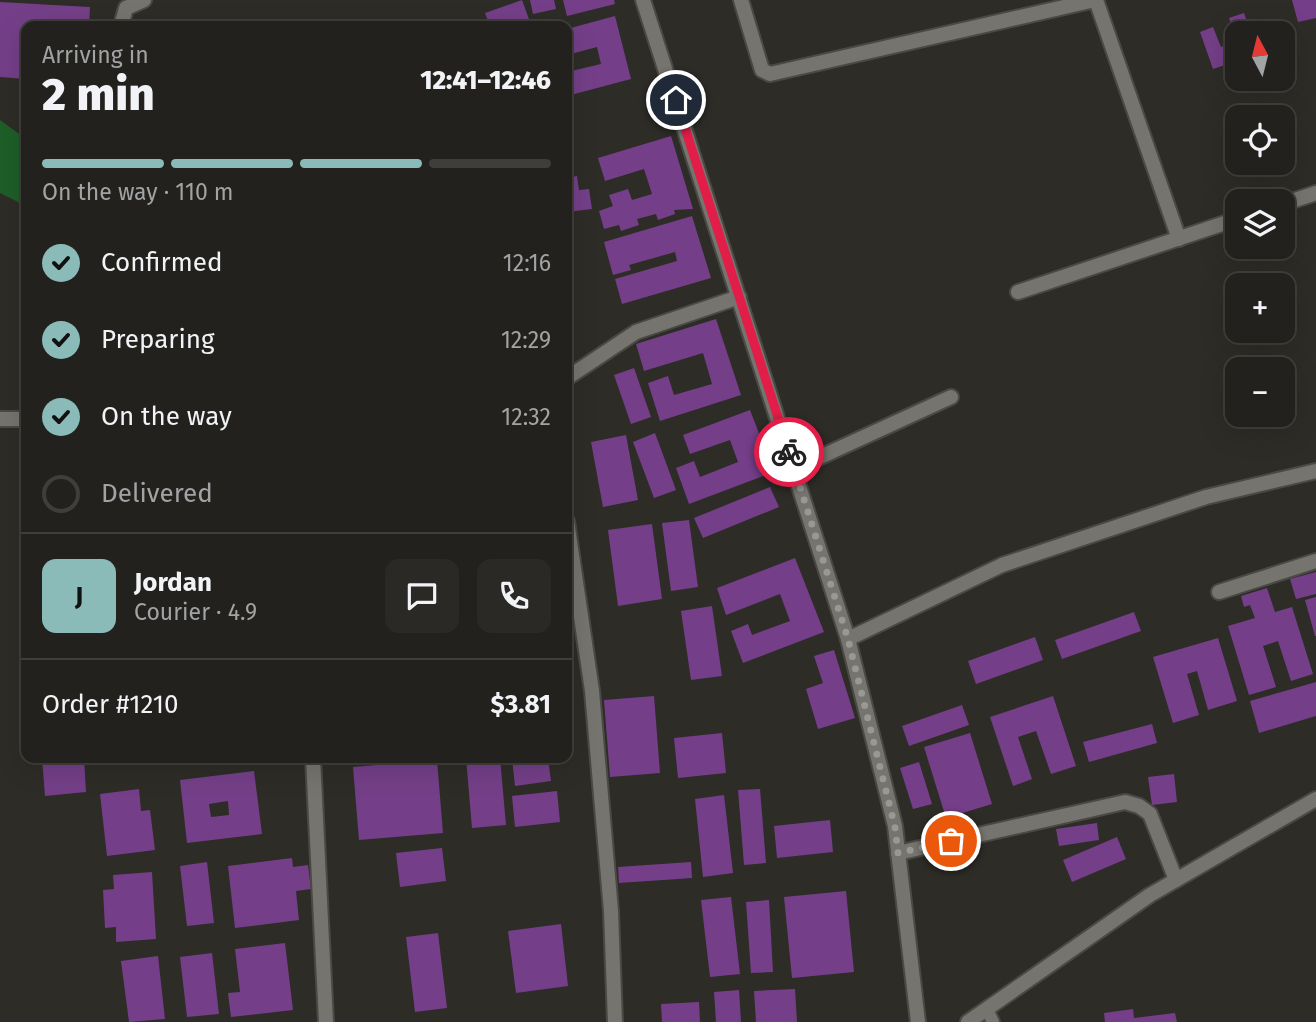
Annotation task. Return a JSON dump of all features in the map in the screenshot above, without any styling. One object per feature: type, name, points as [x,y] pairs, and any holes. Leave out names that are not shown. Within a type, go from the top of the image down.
[{"type":"street","points":[[122,21],[126,8],[144,0]]},
{"type":"street","points":[[741,0],[762,70],[770,74],[1095,0],[1179,239]]},
{"type":"street","points":[[648,1],[848,639],[895,827],[918,1022]]},
{"type":"street","points":[[1295,200],[1316,193]]},
{"type":"street","points":[[1018,292],[1225,223]]},
{"type":"street","points":[[572,375],[636,332],[739,297]]},
{"type":"street","points":[[794,469],[951,397]]},
{"type":"street","points":[[0,419],[21,419]]},
{"type":"street","points":[[848,639],[1002,565],[1206,496],[1316,471]]},
{"type":"street","points":[[572,555],[592,691],[611,911],[615,1022]]},
{"type":"street","points":[[1219,592],[1316,561]]},
{"type":"street","points":[[313,763],[326,1022]]},
{"type":"street","points":[[968,1022],[990,1016],[1176,880],[1316,799]]},
{"type":"street","points":[[898,853],[1125,802],[1139,806],[1150,814],[1176,880]]},
{"type":"green space","points":[[0,120],[21,135],[21,204],[0,193]]},
{"type":"building","points":[[522,0],[530,21],[488,21],[485,13]]},
{"type":"building","points":[[530,0],[554,0],[556,9],[533,14]]},
{"type":"building","points":[[563,0],[614,0],[615,4],[567,16]]},
{"type":"building","points":[[1292,0],[1316,0],[1316,18],[1298,22]]},
{"type":"building","points":[[0,2],[90,7],[89,21],[21,21],[21,79],[0,77]]},
{"type":"building","points":[[1244,13],[1247,21],[1230,21],[1229,18]]},
{"type":"building","points":[[615,16],[631,79],[572,95],[572,71],[601,64],[597,47],[572,54],[572,28]]},
{"type":"building","points":[[1213,27],[1221,47],[1225,46],[1225,65],[1213,69],[1200,32]]},
{"type":"building","points":[[671,136],[693,209],[674,210],[675,214],[658,220],[656,214],[637,219],[639,225],[621,231],[619,225],[604,229],[599,211],[613,206],[609,195],[628,189],[632,200],[652,194],[644,169],[605,181],[598,158]]},
{"type":"building","points":[[577,176],[579,190],[589,189],[592,209],[572,211],[572,177]]},
{"type":"building","points":[[692,216],[711,278],[622,304],[615,279],[677,261],[675,252],[629,265],[631,270],[613,275],[604,242]]},
{"type":"building","points":[[716,319],[741,395],[660,421],[648,383],[668,376],[674,395],[712,384],[703,353],[644,371],[636,344]]},
{"type":"building","points":[[634,368],[651,417],[631,424],[614,375]]},
{"type":"building","points":[[750,410],[774,472],[689,504],[676,468],[694,461],[700,477],[738,462],[730,440],[690,454],[683,435]]},
{"type":"building","points":[[655,433],[676,490],[654,498],[633,442]]},
{"type":"building","points":[[626,435],[638,500],[603,507],[591,442]]},
{"type":"building","points":[[770,487],[779,507],[703,538],[694,518]]},
{"type":"building","points":[[689,520],[698,587],[671,591],[662,523]]},
{"type":"building","points":[[652,524],[662,599],[618,606],[608,530]]},
{"type":"building","points":[[795,558],[824,632],[743,663],[731,631],[748,624],[752,635],[790,621],[780,594],[726,615],[717,588]]},
{"type":"building","points":[[1316,572],[1316,594],[1296,599],[1290,579]]},
{"type":"building","points":[[1267,588],[1275,612],[1292,607],[1313,674],[1291,681],[1278,641],[1263,646],[1276,687],[1249,695],[1228,626],[1255,618],[1250,605],[1244,607],[1241,596]]},
{"type":"building","points":[[1316,597],[1316,636],[1315,636],[1305,600]]},
{"type":"building","points":[[712,606],[722,676],[691,680],[681,611]]},
{"type":"building","points":[[1134,612],[1141,631],[1062,659],[1055,640]]},
{"type":"building","points":[[1035,637],[1043,660],[976,684],[968,661]]},
{"type":"building","points":[[1218,638],[1237,701],[1208,710],[1197,671],[1187,674],[1199,715],[1173,723],[1153,657]]},
{"type":"building","points":[[834,650],[855,718],[818,729],[806,689],[823,683],[814,656]]},
{"type":"building","points":[[1316,682],[1316,716],[1259,733],[1250,701]]},
{"type":"building","points":[[654,696],[660,773],[610,777],[604,700]]},
{"type":"building","points":[[1053,696],[1076,766],[1051,774],[1036,731],[1018,737],[1032,779],[1013,786],[990,717]]},
{"type":"building","points":[[962,705],[969,725],[909,746],[902,726]]},
{"type":"building","points":[[1152,724],[1157,743],[1089,762],[1083,742]]},
{"type":"building","points":[[722,733],[726,773],[678,778],[674,738]]},
{"type":"building","points":[[970,733],[992,804],[946,818],[924,747]]},
{"type":"building","points":[[919,762],[932,804],[913,809],[900,768]]},
{"type":"building","points":[[42,763],[84,763],[86,792],[45,796]]},
{"type":"building","points":[[437,763],[443,833],[359,840],[353,767]]},
{"type":"building","points":[[466,763],[500,763],[506,825],[472,828]]},
{"type":"building","points":[[513,763],[549,763],[551,781],[515,786]]},
{"type":"building","points":[[254,771],[262,834],[187,843],[180,780]],"holes":[[[228,801],[229,815],[211,817],[209,804]]]},
{"type":"building","points":[[1174,774],[1177,802],[1152,805],[1148,777]]},
{"type":"building","points":[[139,789],[141,811],[150,810],[155,850],[107,856],[100,794]]},
{"type":"building","points":[[760,789],[766,863],[744,865],[738,790]]},
{"type":"building","points":[[557,791],[560,822],[515,827],[512,796]]},
{"type":"building","points":[[724,795],[733,873],[703,877],[695,799]]},
{"type":"building","points":[[830,820],[833,852],[777,858],[774,826]]},
{"type":"building","points":[[1097,823],[1099,840],[1059,846],[1056,829]]},
{"type":"building","points":[[1117,837],[1126,859],[1072,882],[1063,860]]},
{"type":"building","points":[[442,848],[446,881],[400,887],[396,853]]},
{"type":"building","points":[[292,858],[293,867],[308,865],[311,889],[296,891],[299,920],[235,928],[228,866]]},
{"type":"building","points":[[207,862],[214,923],[187,926],[180,866]]},
{"type":"building","points":[[691,862],[692,878],[619,883],[618,867]]},
{"type":"building","points":[[152,872],[156,939],[116,942],[116,927],[105,928],[103,890],[114,889],[113,875]]},
{"type":"building","points":[[846,891],[854,972],[792,978],[784,897]]},
{"type":"building","points":[[731,897],[740,974],[710,977],[701,900]]},
{"type":"building","points":[[769,900],[773,972],[751,973],[746,902]]},
{"type":"building","points":[[561,924],[568,986],[516,993],[508,931]]},
{"type":"building","points":[[438,933],[447,1008],[415,1012],[406,937]]},
{"type":"building","points":[[285,943],[293,1010],[231,1017],[228,993],[240,992],[235,949]]},
{"type":"building","points":[[212,953],[219,1014],[187,1017],[180,957]]},
{"type":"building","points":[[158,956],[165,1019],[129,1022],[121,961]]},
{"type":"building","points":[[795,989],[797,1022],[756,1022],[754,991]]},
{"type":"building","points":[[739,990],[741,1022],[716,1022],[714,992]]},
{"type":"building","points":[[699,1002],[700,1022],[662,1022],[661,1004]]},
{"type":"building","points":[[1133,1009],[1134,1018],[1175,1013],[1177,1022],[1105,1022],[1104,1013]]},
{"type":"way so far","points":[[789,452],[848,639],[895,827],[898,853],[951,841]]},
{"type":"route","points":[[676,100],[789,452]]}]
